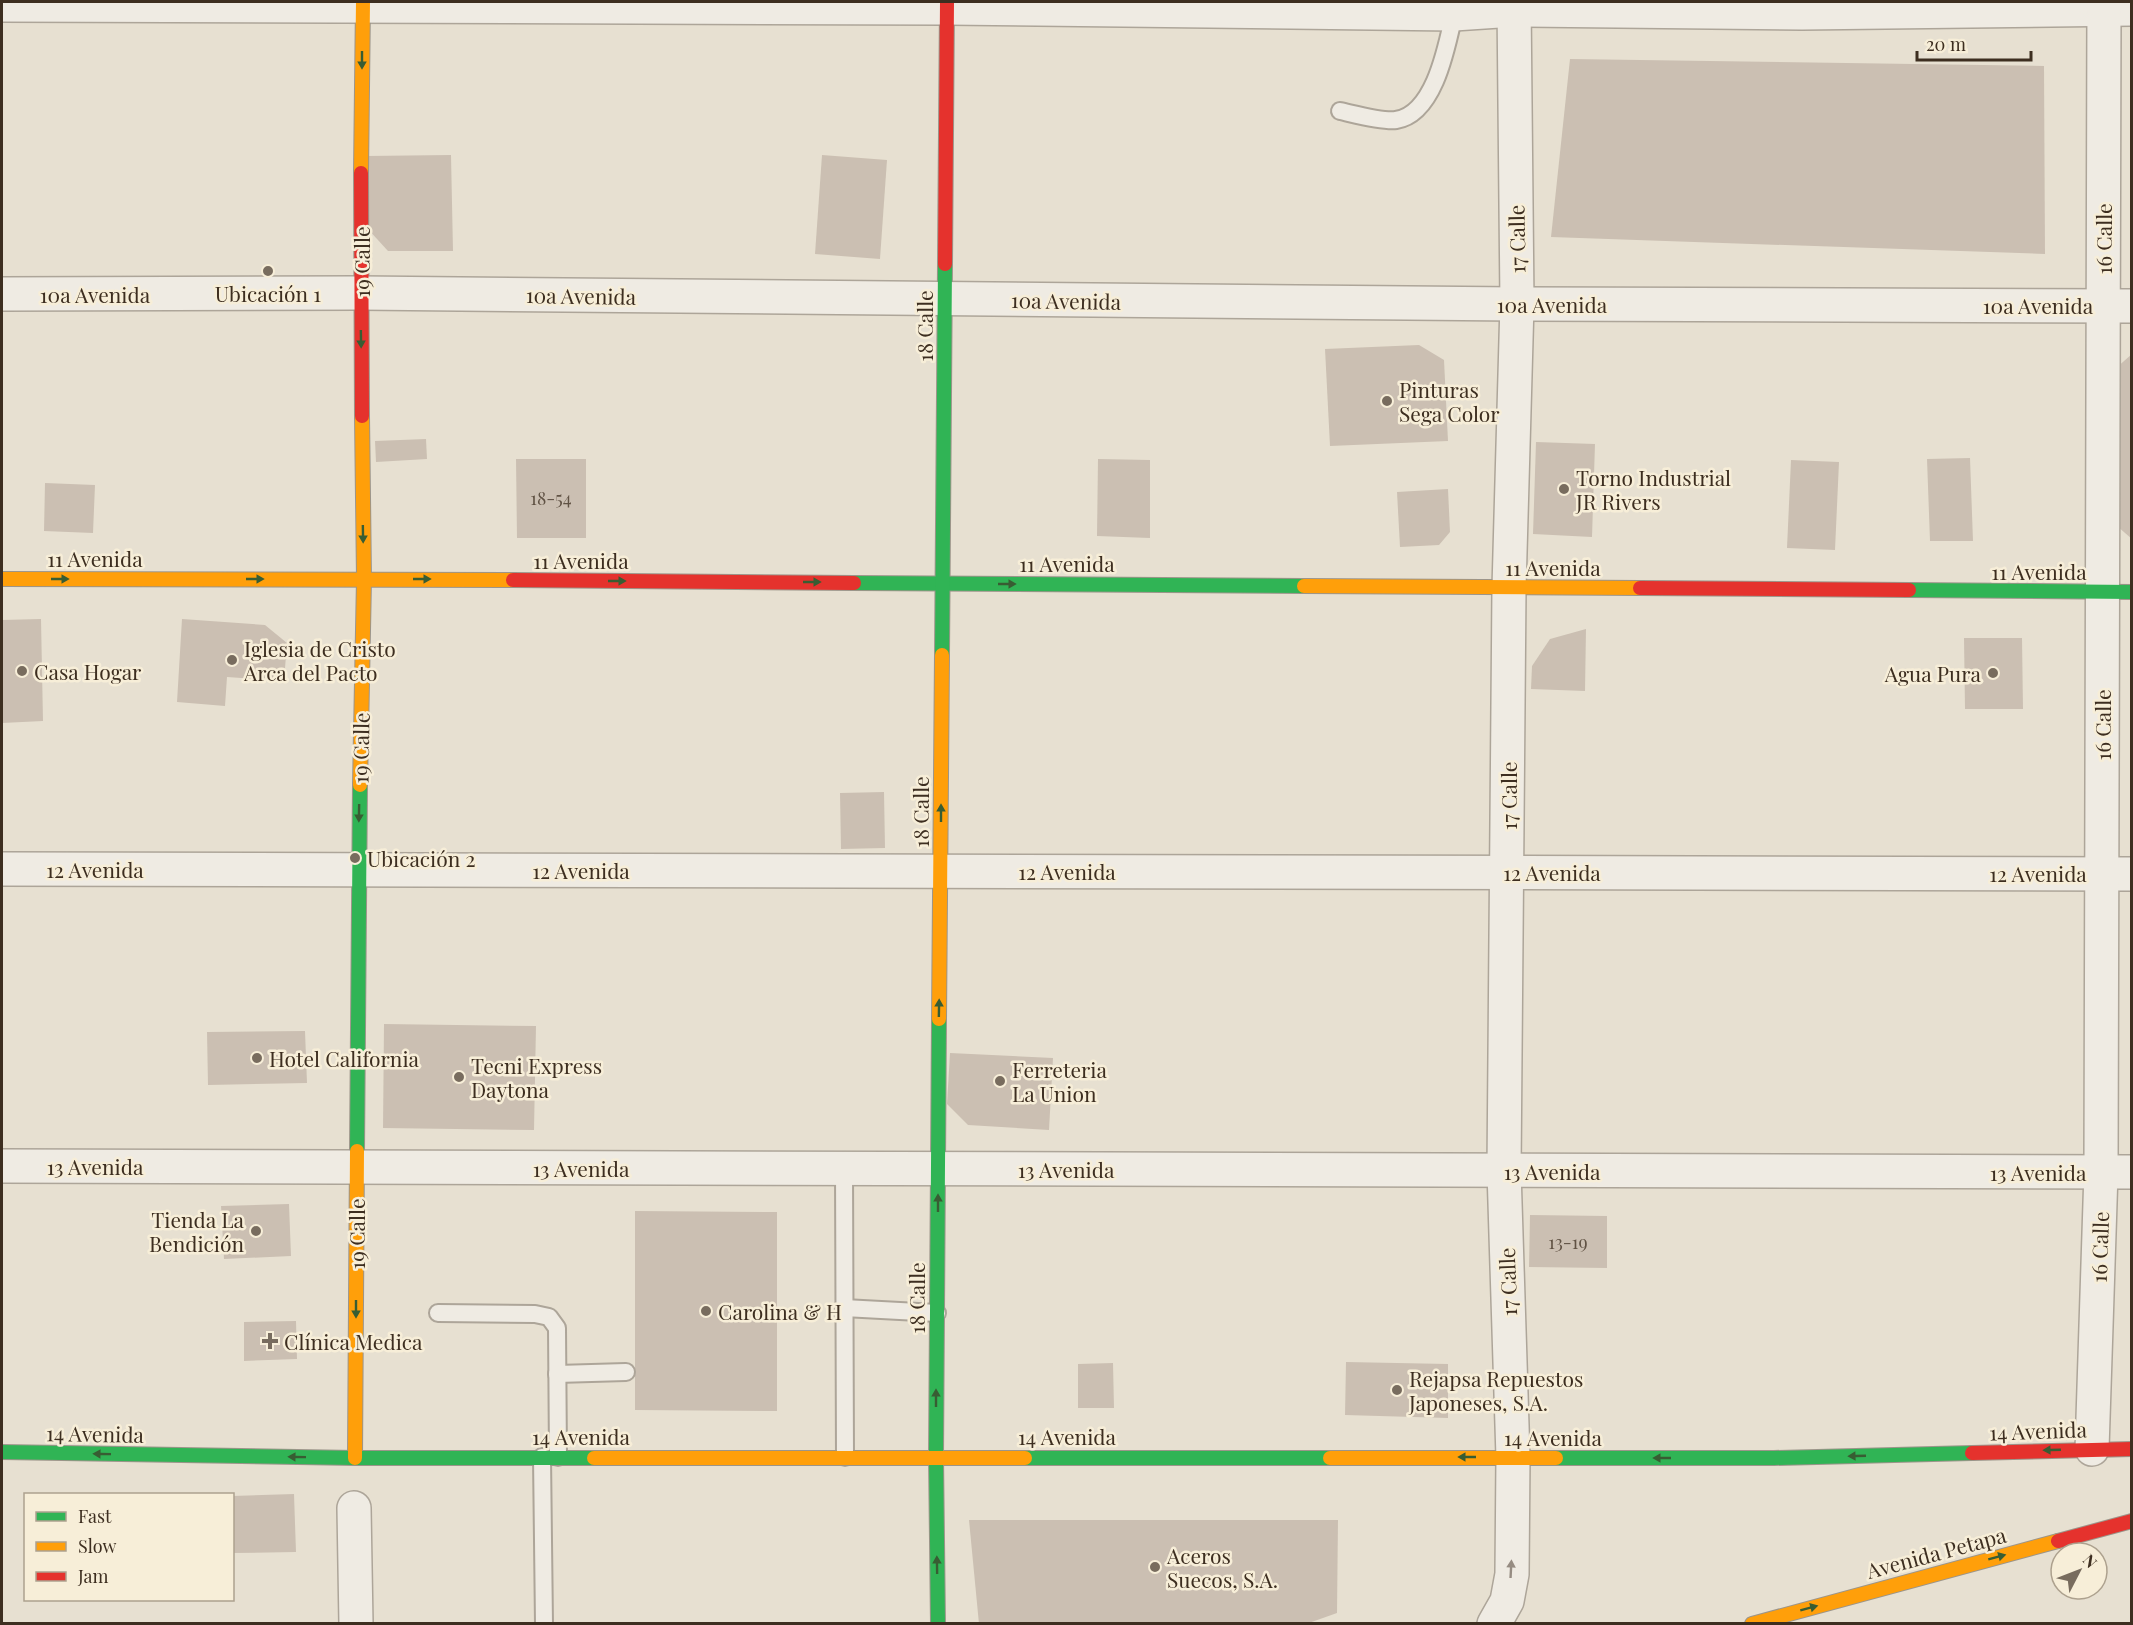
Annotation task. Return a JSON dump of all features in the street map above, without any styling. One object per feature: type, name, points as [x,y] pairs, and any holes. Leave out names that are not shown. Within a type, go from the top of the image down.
[{"type":"street","name":"19 Calle","points":[[355,1458],[358,870],[364,579],[360,293],[363,4]]},
{"type":"street","points":[[2,5],[947,5],[1454,14],[1514,6],[1802,13],[2113,7]]},
{"type":"street","name":"18 Calle","points":[[938,1623],[936,1456],[947,5]]},
{"type":"street","name":"17 Calle","points":[[1494,1623],[1507,1601],[1512,1574],[1513,1457],[1504,1171],[1509,588],[1517,304],[1514,6]]},
{"type":"street","name":"16 Calle","points":[[2092,1449],[2116,1172],[2117,305],[2113,7]]},
{"type":"street","name":"10a Avenida","points":[[2,294],[360,293],[1517,304],[2117,305]]},
{"type":"street","name":"11 Avenida","points":[[2,579],[364,579],[2117,592]]},
{"type":"street","name":"12 Avenida","points":[[2,869],[2117,874]]},
{"type":"street","name":"13 Avenida","points":[[2,1166],[2116,1172]]},
{"type":"street","name":"14 Avenida","points":[[2,1452],[355,1458],[845,1456],[1774,1458],[2132,1449]]},
{"type":"street","points":[[354,1508],[357,1623]]},
{"type":"street","name":"Avenida Petapa","points":[[1752,1623],[2132,1521]]},
{"type":"lane","points":[[1340,111],[1396,120],[1419,107],[1440,71],[1454,14]]},
{"type":"lane","points":[[844,1168],[845,1456]]},
{"type":"lane","points":[[843,1308],[937,1313]]},
{"type":"lane","points":[[438,1313],[536,1314],[549,1317],[557,1328],[557,1374],[550,1457],[544,1623]]},
{"type":"lane","points":[[557,1374],[626,1372]]},
{"type":"building","points":[[1570,59],[2044,66],[2045,254],[1551,237]]},
{"type":"building","points":[[451,155],[453,251],[388,251],[367,228],[366,156]]},
{"type":"building","points":[[822,155],[887,160],[880,259],[815,254]]},
{"type":"building","name":"Pinturas Sega Color","points":[[1419,345],[1444,360],[1448,441],[1330,446],[1325,349]]},
{"type":"building","points":[[2132,354],[2132,539],[2117,526],[2115,369]]},
{"type":"building","points":[[426,439],[427,459],[376,462],[375,441]]},
{"type":"building","name":"Torno Industrial JR Rivers","points":[[1536,442],[1595,444],[1592,537],[1533,534]]},
{"type":"building","points":[[1970,458],[1973,541],[1930,541],[1927,459]]},
{"type":"building","points":[[516,459],[586,459],[586,538],[517,538]]},
{"type":"building","points":[[1098,459],[1150,460],[1150,538],[1097,536]]},
{"type":"building","points":[[1791,460],[1839,462],[1835,550],[1787,548]]},
{"type":"building","points":[[45,483],[95,485],[93,533],[44,531]]},
{"type":"building","points":[[1448,489],[1450,532],[1439,545],[1400,547],[1397,492]]},
{"type":"building","name":"Casa Hogar","points":[[41,619],[43,721],[2,723],[2,620]]},
{"type":"building","name":"Iglesia de Cristo Arca del Pacto","points":[[182,619],[265,625],[287,643],[284,681],[227,677],[225,706],[177,702]]},
{"type":"building","points":[[1586,629],[1585,691],[1531,689],[1532,666],[1550,639]]},
{"type":"building","name":"Agua Pura","points":[[1964,638],[2022,638],[2023,709],[1965,709]]},
{"type":"building","points":[[884,792],[885,848],[841,849],[840,793]]},
{"type":"building","name":"Tecni Express Daytona","points":[[384,1024],[536,1026],[534,1130],[383,1128]]},
{"type":"building","name":"Hotel California","points":[[305,1031],[307,1083],[208,1085],[207,1032]]},
{"type":"building","name":"Ferreteria La Union","points":[[950,1053],[1053,1058],[1049,1130],[968,1125],[947,1104]]},
{"type":"building","name":"Tienda La Bendición","points":[[289,1204],[291,1256],[224,1259],[221,1206]]},
{"type":"building","name":"Carolina & H","points":[[635,1211],[777,1212],[777,1411],[635,1410]]},
{"type":"building","points":[[1530,1215],[1607,1216],[1607,1268],[1529,1267]]},
{"type":"building","name":"Clínica Medica","points":[[296,1321],[297,1359],[244,1361],[244,1322]]},
{"type":"building","name":"Rejapsa Repuestos Japoneses, S.A.","points":[[1346,1362],[1448,1364],[1448,1418],[1345,1415]]},
{"type":"building","points":[[1113,1363],[1114,1408],[1078,1408],[1078,1364]]},
{"type":"building","points":[[294,1494],[296,1552],[234,1553],[234,1496]]},
{"type":"building","name":"Aceros Suecos, S.A.","points":[[969,1520],[1338,1520],[1337,1613],[1306,1624],[979,1624]]},
{"type":"traffic: fast","points":[[942,655],[945,264]]},
{"type":"traffic: fast","points":[[854,583],[1304,586]]},
{"type":"traffic: fast","points":[[1909,590],[2132,592]]},
{"type":"traffic: fast","points":[[357,1151],[360,785]]},
{"type":"traffic: fast","points":[[938,1624],[936,1457],[939,1019]]},
{"type":"traffic: fast","points":[[2,1452],[355,1458],[594,1458]]},
{"type":"traffic: fast","points":[[1556,1458],[1774,1458],[1972,1453]]},
{"type":"traffic: fast","points":[[1025,1458],[1330,1458]]},
{"type":"traffic: slow","points":[[361,173],[363,2]]},
{"type":"traffic: slow","points":[[360,785],[364,579],[362,416]]},
{"type":"traffic: slow","points":[[2,579],[513,580]]},
{"type":"traffic: slow","points":[[1304,586],[1640,588]]},
{"type":"traffic: slow","points":[[939,1019],[942,655]]},
{"type":"traffic: slow","points":[[355,1458],[357,1151]]},
{"type":"traffic: slow","points":[[594,1458],[1025,1458]]},
{"type":"traffic: slow","points":[[1330,1458],[1556,1458]]},
{"type":"traffic: slow","points":[[1752,1624],[2049,1543]]},
{"type":"traffic: jam","points":[[945,264],[947,2]]},
{"type":"traffic: jam","points":[[361,173],[362,416]]},
{"type":"traffic: jam","points":[[513,580],[854,583]]},
{"type":"traffic: jam","points":[[1640,588],[1909,590]]},
{"type":"traffic: jam","points":[[1972,1453],[2132,1449]]},
{"type":"traffic: jam","points":[[2058,1541],[2132,1521]]},
{"type":"place","name":"Ubicación 1","points":[[268,271]]},
{"type":"place","name":"Pinturas Sega Color","points":[[1387,401]]},
{"type":"place","name":"Torno Industrial JR Rivers","points":[[1564,489]]},
{"type":"place","name":"Iglesia de Cristo Arca del Pacto","points":[[232,660]]},
{"type":"place","name":"Casa Hogar","points":[[22,671]]},
{"type":"place","name":"Agua Pura","points":[[1993,673]]},
{"type":"place","name":"Ubicación 2","points":[[355,858]]},
{"type":"place","name":"Hotel California","points":[[257,1058]]},
{"type":"place","name":"Tecni Express Daytona","points":[[459,1077]]},
{"type":"place","name":"Ferreteria La Union","points":[[1000,1081]]},
{"type":"place","name":"Tienda La Bendición","points":[[256,1231]]},
{"type":"place","name":"Carolina & H","points":[[706,1311]]},
{"type":"place","name":"Clínica Medica","points":[[270,1341]]},
{"type":"place","name":"Rejapsa Repuestos Japoneses, S.A.","points":[[1397,1390]]},
{"type":"place","name":"Aceros Suecos, S.A.","points":[[1155,1567]]}]
